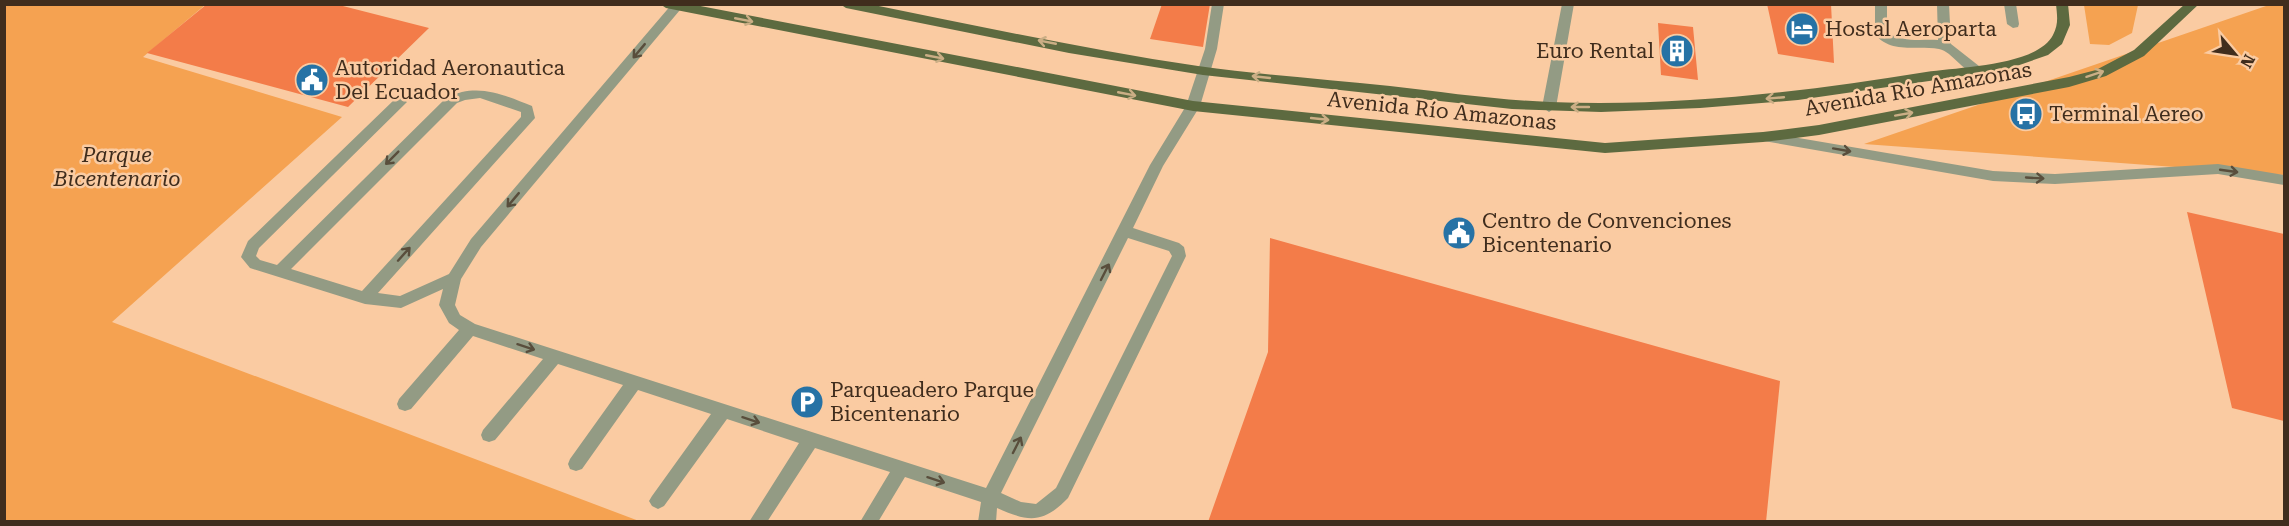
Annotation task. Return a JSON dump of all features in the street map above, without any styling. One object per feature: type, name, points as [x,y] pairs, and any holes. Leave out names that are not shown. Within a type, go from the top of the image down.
[{"type":"main road","name":"Avenida Río Amazonas","points":[[846,4],[1203,71],[1550,107],[1682,106],[1863,88],[2016,62],[2051,50],[2065,30],[2066,18],[2062,4]]},
{"type":"main road","name":"Avenida Río Amazonas","points":[[674,5],[1193,106],[1605,148],[1764,137],[1820,130],[2029,91],[2101,73],[2139,53],[2193,4]]},
{"type":"street","points":[[987,522],[990,498],[1157,165],[1193,106],[1211,49],[1218,4]]},
{"type":"street","points":[[1550,107],[1568,4]]},
{"type":"street","points":[[1881,4],[1881,34],[1886,39],[1897,43],[1945,46],[1974,69]]},
{"type":"street","points":[[1943,4],[1945,46]]},
{"type":"street","points":[[2010,4],[2013,24]]},
{"type":"street","points":[[674,5],[477,243],[454,278],[447,305],[454,319],[470,329],[1030,513],[1049,509],[1067,483],[1179,256],[1179,251],[1174,247],[1125,231]]},
{"type":"street","points":[[279,272],[452,100],[467,92],[493,97],[527,109],[528,118],[365,298]]},
{"type":"street","points":[[400,102],[253,245],[248,257],[255,264],[365,298],[402,302],[454,278]]},
{"type":"street","points":[[1764,137],[1993,176],[2055,179],[2218,169],[2284,180]]},
{"type":"street","points":[[405,404],[470,329]]},
{"type":"street","points":[[489,435],[555,356]]},
{"type":"street","points":[[576,464],[635,382]]},
{"type":"street","points":[[658,501],[723,411]]},
{"type":"street","points":[[757,522],[811,440]]},
{"type":"street","points":[[868,522],[901,469]]},
{"type":"green space","name":"Parque Bicentenario","points":[[4,5],[205,5],[143,57],[342,117],[112,322],[639,521],[5,521]]},
{"type":"green space","points":[[2084,5],[2138,5],[2132,33],[2109,45],[2090,44]]},
{"type":"green space","points":[[2269,5],[2284,5],[2284,175],[1864,144]]},
{"type":"building","name":"Autoridad Aeronautica Del Ecuador","points":[[207,4],[335,4],[429,28],[348,107],[147,53]]},
{"type":"building","points":[[1162,4],[1210,4],[1203,47],[1150,39]]},
{"type":"building","name":"Hostal Aeroparta","points":[[1767,4],[1831,4],[1834,63],[1778,54]]},
{"type":"building","name":"Euro Rental","points":[[1658,23],[1693,27],[1698,80],[1661,75]]},
{"type":"building","points":[[2187,212],[2284,234],[2284,421],[2232,408]]},
{"type":"building","points":[[1270,238],[1780,381],[1766,522],[1208,522],[1268,352]]},
{"type":"place","name":"Hostal Aeroparta","points":[[1802,29]]},
{"type":"place","name":"Euro Rental","points":[[1677,51]]},
{"type":"place","name":"Autoridad Aeronautica Del Ecuador","points":[[312,80]]},
{"type":"place","name":"Terminal Aereo","points":[[2026,114]]},
{"type":"place","name":"Centro de Convenciones Bicentenario","points":[[1459,233]]},
{"type":"place","name":"Parqueadero Parque Bicentenario","points":[[807,402]]}]
